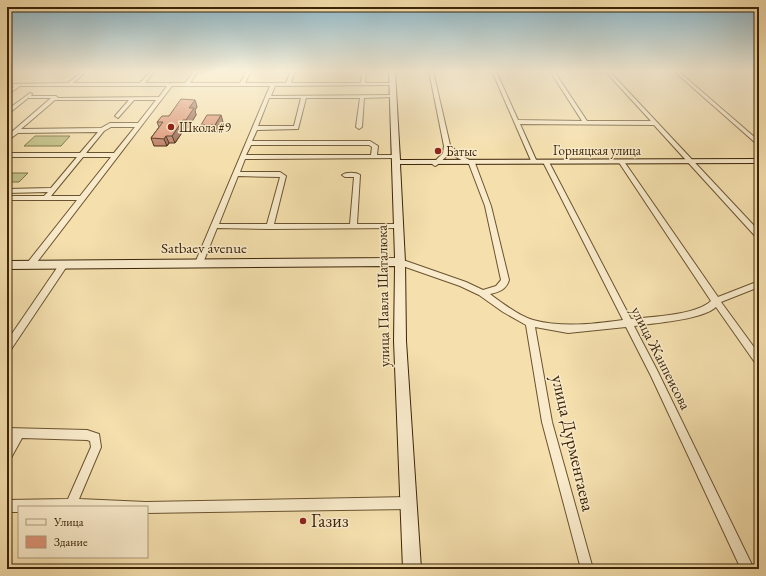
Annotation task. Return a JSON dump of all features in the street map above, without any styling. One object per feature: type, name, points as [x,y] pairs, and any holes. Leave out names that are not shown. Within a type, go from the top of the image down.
[{"type":"street","points":[[7,113],[26,98]]},
{"type":"street","points":[[49,103],[131,101],[160,98]]},
{"type":"street","points":[[31,264],[160,98]]},
{"type":"street","points":[[199,263],[268,98]]},
{"type":"street","points":[[256,128],[296,128],[304,98]]},
{"type":"street","points":[[359,127],[362,98]]},
{"type":"street","name":"улица Павла Шаталюка","points":[[393,98],[399,226],[400,341],[412,569]]},
{"type":"street","points":[[437,98],[451,160]]},
{"type":"street","points":[[506,98],[534,162]]},
{"type":"street","points":[[569,98],[585,122]]},
{"type":"street","points":[[633,98],[759,235]]},
{"type":"street","points":[[707,98],[759,144]]},
{"type":"street","points":[[7,139],[54,99],[131,101]]},
{"type":"street","points":[[118,116],[131,101]]},
{"type":"street","points":[[516,122],[656,123]]},
{"type":"street","points":[[46,198],[102,130],[110,125],[140,125]]},
{"type":"street","points":[[17,131],[102,130]]},
{"type":"street","points":[[250,143],[370,143],[375,146],[374,157]]},
{"type":"street","points":[[447,146],[446,154],[451,160]]},
{"type":"street","points":[[7,155],[116,155]]},
{"type":"street","points":[[243,157],[374,157],[395,160]]},
{"type":"street","name":"Горняцкая улица","points":[[395,160],[435,164],[451,160],[472,163],[759,161]]},
{"type":"street","name":"улица Жанпеисова","points":[[546,162],[628,323],[748,569]]},
{"type":"street","points":[[621,162],[759,361]]},
{"type":"street","points":[[472,163],[488,206],[505,280],[504,285],[500,289],[482,293]]},
{"type":"street","points":[[236,174],[280,174],[283,176],[270,227]]},
{"type":"street","points":[[345,175],[357,175],[353,226]]},
{"type":"street","points":[[7,190],[52,190]]},
{"type":"street","points":[[7,198],[83,198]]},
{"type":"street","points":[[214,226],[399,226]]},
{"type":"street","points":[[400,262],[463,284],[482,293],[506,310],[530,323],[568,329],[598,327],[683,316],[710,307],[716,301],[759,284]]},
{"type":"street","name":"Satbaev avenue","points":[[7,265],[400,262]]},
{"type":"street","points":[[7,348],[64,264]]},
{"type":"street","name":"улица Дурментаева","points":[[530,323],[547,422],[587,569]]},
{"type":"street","points":[[7,433],[87,435],[95,438],[96,447],[71,505]]},
{"type":"street","points":[[7,454],[19,433]]},
{"type":"street","points":[[148,507],[409,503]]},
{"type":"street","points":[[7,506],[108,506]]},
{"type":"green space","points":[[35,136],[70,136],[61,146],[24,146]]},
{"type":"green space","points":[[7,173],[28,173],[19,182],[7,182]]},
{"type":"building","points":[[181,99],[195,100],[189,108],[194,108],[186,120],[183,120],[172,136],[166,136],[164,139],[151,138],[163,122],[157,122],[162,116],[169,116]]},
{"type":"building","points":[[207,115],[221,115],[215,125],[201,125]]},
{"type":"place","name":"Школа #9","points":[[171,127]]},
{"type":"place","name":"Батыс","points":[[438,151]]},
{"type":"place","name":"Газиз","points":[[303,521]]}]
